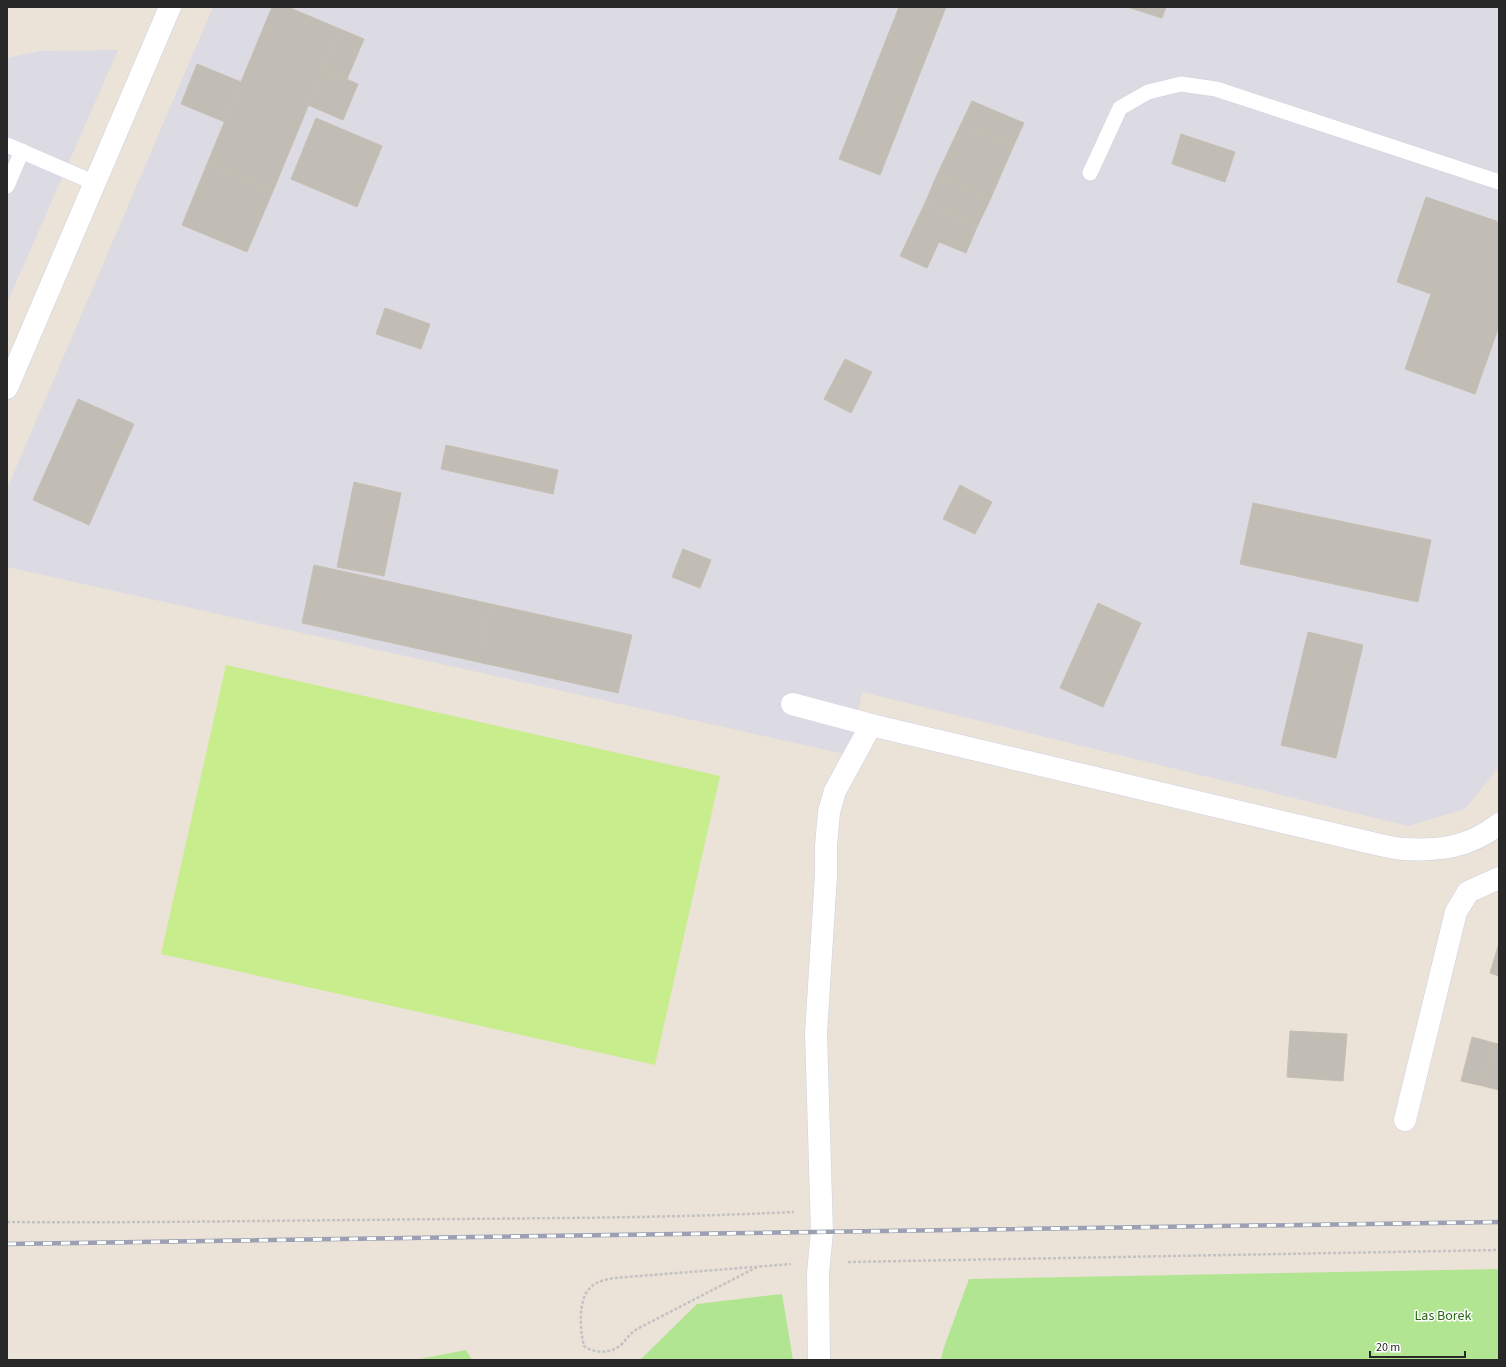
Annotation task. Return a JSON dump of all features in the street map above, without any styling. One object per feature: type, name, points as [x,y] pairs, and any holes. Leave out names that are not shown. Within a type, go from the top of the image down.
[{"type":"street","points":[[7,388],[170,7]]},
{"type":"street","points":[[792,704],[871,725],[1335,835],[1403,849],[1444,848],[1469,842],[1490,832],[1499,824]]},
{"type":"street","points":[[819,1360],[818,1273],[822,1232],[822,1211],[816,1033],[829,812],[835,791],[871,725]]},
{"type":"street","points":[[1405,1120],[1456,912],[1468,892],[1499,878]]},
{"type":"lane","points":[[1090,174],[1120,108],[1148,92],[1181,84],[1216,89],[1499,182]]},
{"type":"lane","points":[[7,145],[95,183]]},
{"type":"lane","points":[[7,186],[22,151]]},
{"type":"path","points":[[7,1222],[510,1219],[726,1215],[822,1211]]},
{"type":"path","points":[[757,1267],[637,1329],[628,1335],[623,1343],[612,1351],[601,1352],[589,1350],[584,1346],[581,1336],[583,1301],[589,1289],[600,1281],[614,1278],[820,1262],[1499,1250]]},
{"type":"shaded area","points":[[213,7],[1499,7],[1499,767],[1465,809],[1408,826],[862,692],[849,755],[7,567],[7,489]]},
{"type":"shaded area","points":[[118,50],[7,303],[7,58],[40,51]]},
{"type":"green space","points":[[226,665],[720,776],[655,1065],[161,954]]},
{"type":"green space","name":"Las Borek","points":[[1499,1269],[1499,1360],[941,1360],[943,1350],[969,1279]]},
{"type":"green space","points":[[782,1294],[793,1360],[640,1360],[697,1304]]},
{"type":"green space","points":[[466,1350],[472,1360],[414,1360]]},
{"type":"building","points":[[272,7],[288,7],[340,29],[273,191],[207,164]]},
{"type":"building","points":[[899,7],[946,7],[880,175],[839,159]]},
{"type":"building","points":[[1127,7],[1166,7],[1162,18]]},
{"type":"building","points":[[340,29],[364,39],[347,79],[323,69]]},
{"type":"building","points":[[197,64],[241,82],[225,122],[181,104]]},
{"type":"building","points":[[323,69],[358,84],[343,120],[308,105]]},
{"type":"building","points":[[972,101],[1024,123],[1013,147],[961,124]]},
{"type":"building","points":[[316,118],[382,146],[357,207],[291,179]]},
{"type":"building","points":[[961,124],[1013,147],[990,200],[937,175]]},
{"type":"building","points":[[1181,134],[1235,152],[1225,182],[1172,164]]},
{"type":"building","points":[[207,164],[273,191],[247,252],[182,225]]},
{"type":"building","points":[[937,175],[990,200],[977,227],[925,203]]},
{"type":"building","points":[[1426,197],[1499,222],[1499,326],[1475,394],[1405,369],[1431,294],[1397,282]]},
{"type":"building","points":[[925,203],[977,227],[966,253],[939,242],[927,268],[900,256]]},
{"type":"building","points":[[385,308],[430,324],[421,349],[376,334]]},
{"type":"building","points":[[845,359],[872,372],[851,413],[824,399]]},
{"type":"building","points":[[78,399],[134,424],[89,525],[33,500]]},
{"type":"building","points":[[446,445],[558,470],[553,494],[441,469]]},
{"type":"building","points":[[354,482],[401,493],[384,576],[337,567]]},
{"type":"building","points":[[960,485],[992,502],[975,534],[943,519]]},
{"type":"building","points":[[1253,503],[1431,540],[1418,602],[1240,564]]},
{"type":"building","points":[[683,549],[711,560],[700,588],[672,577]]},
{"type":"building","points":[[314,565],[491,604],[478,662],[302,623]]},
{"type":"building","points":[[1098,603],[1141,623],[1103,707],[1060,688]]},
{"type":"building","points":[[491,604],[632,635],[618,693],[478,662]]},
{"type":"building","points":[[1308,632],[1363,645],[1336,758],[1281,745]]},
{"type":"building","points":[[1499,943],[1499,976],[1490,973]]},
{"type":"building","points":[[1290,1031],[1347,1034],[1343,1081],[1287,1077]]},
{"type":"building","points":[[1472,1037],[1494,1043],[1483,1086],[1461,1081]]},
{"type":"building","points":[[1494,1043],[1499,1044],[1499,1090],[1483,1086]]},
{"type":"railway","points":[[7,1244],[1499,1222]]}]
